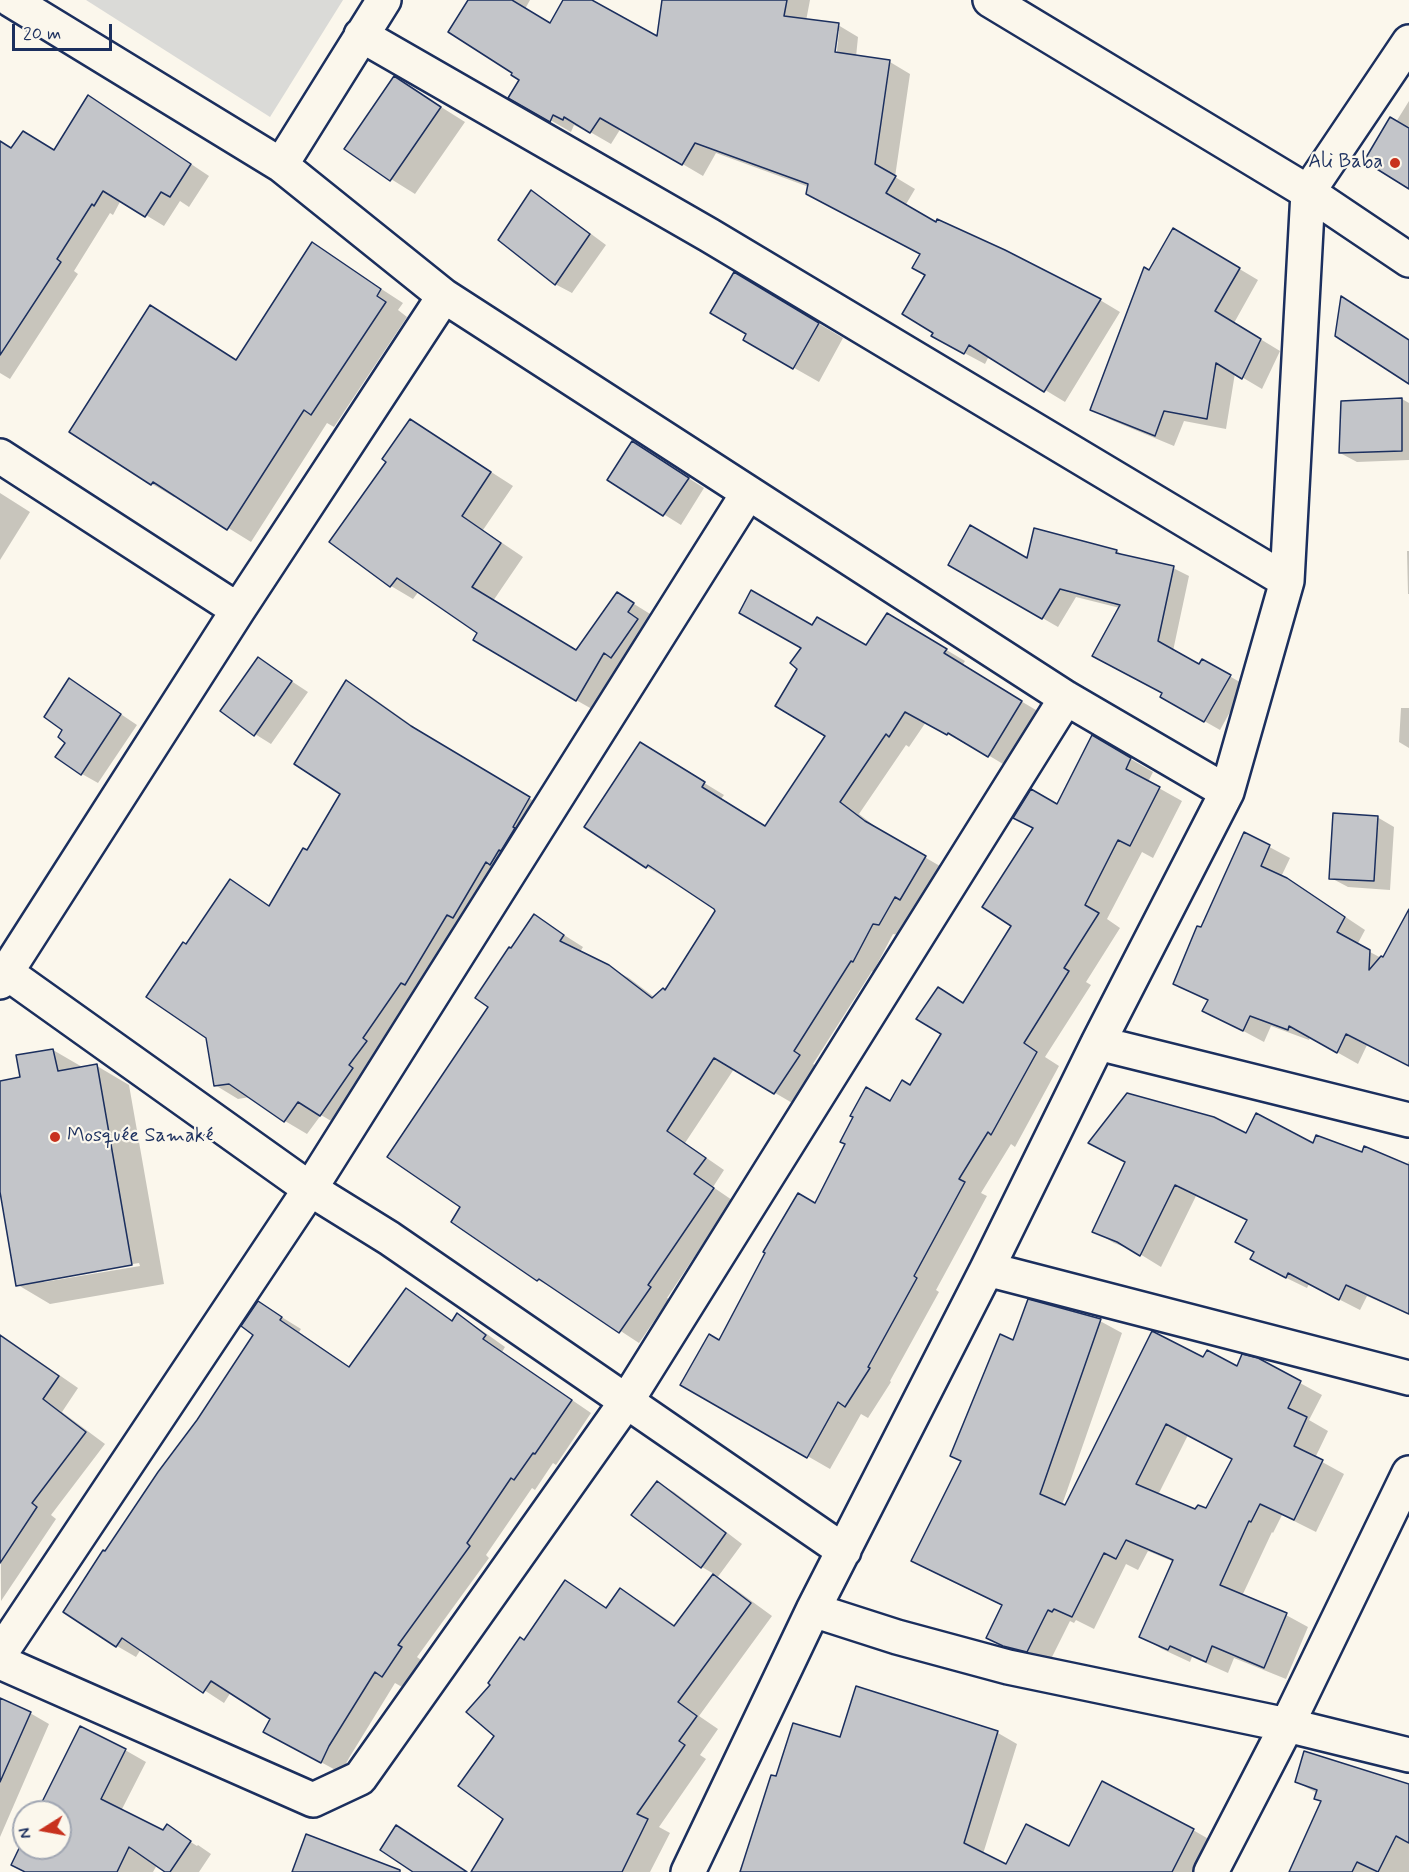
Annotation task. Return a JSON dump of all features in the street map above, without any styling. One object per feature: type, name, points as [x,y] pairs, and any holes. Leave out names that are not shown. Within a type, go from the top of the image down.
[{"type":"street","points":[[11,0],[281,165],[444,296],[1066,698],[1227,792]]},
{"type":"street","points":[[281,165],[384,0]]},
{"type":"street","points":[[990,0],[1308,192],[1409,261]]},
{"type":"street","points":[[361,35],[709,235],[1287,581]]},
{"type":"street","points":[[688,1872],[813,1610],[1227,792],[1287,581],[1308,192],[1409,42]]},
{"type":"street","points":[[444,296],[2,974],[310,1189],[389,1238],[844,1551]]},
{"type":"street","points":[[0,456],[238,610]]},
{"type":"street","points":[[0,1654],[310,1189],[748,493]]},
{"type":"street","points":[[0,1662],[313,1800],[360,1778],[626,1402],[1066,698]]},
{"type":"street","points":[[1098,1043],[1409,1120]]},
{"type":"street","points":[[987,1269],[1409,1378]]},
{"type":"street","points":[[1211,1872],[1287,1725],[1409,1473]]},
{"type":"street","points":[[813,1610],[897,1637],[1008,1667],[1287,1725],[1409,1755]]},
{"type":"shaded area","points":[[86,0],[343,0],[270,117]]},
{"type":"building","points":[[468,0],[512,0],[550,23],[563,0],[592,0],[657,36],[662,0],[787,0],[784,16],[839,23],[835,52],[890,60],[875,164],[896,176],[886,193],[936,222],[937,219],[1005,250],[1101,299],[1044,392],[969,345],[964,354],[931,336],[933,333],[902,314],[925,275],[912,268],[920,254],[806,194],[808,184],[695,143],[682,165],[600,118],[590,133],[564,117],[563,120],[553,115],[550,122],[508,98],[519,80],[511,75],[512,73],[448,32]]},
{"type":"building","points":[[394,76],[441,107],[390,181],[344,149]]},
{"type":"building","points":[[88,95],[191,164],[170,197],[161,192],[145,217],[103,191],[94,206],[92,204],[57,259],[61,262],[0,355],[0,141],[11,148],[23,131],[54,150]]},
{"type":"building","points":[[1390,117],[1409,128],[1409,189],[1364,161]]},
{"type":"building","points":[[531,190],[590,234],[555,285],[498,240]]},
{"type":"building","points":[[1173,228],[1240,268],[1215,311],[1261,339],[1242,379],[1216,363],[1207,419],[1164,411],[1155,436],[1090,410],[1144,267],[1149,270]]},
{"type":"building","points":[[312,242],[381,289],[377,296],[386,302],[311,415],[304,410],[227,530],[153,482],[151,485],[69,432],[150,305],[236,360]]},
{"type":"building","points":[[734,272],[819,323],[793,369],[743,340],[746,334],[710,313]]},
{"type":"building","points":[[1341,296],[1409,340],[1409,384],[1335,336]]},
{"type":"building","points":[[1402,398],[1402,451],[1339,453],[1341,401]]},
{"type":"building","points":[[410,419],[491,472],[462,516],[501,543],[472,587],[576,650],[617,592],[634,603],[628,612],[638,619],[611,658],[604,653],[576,701],[473,640],[477,633],[397,578],[390,587],[329,542],[386,462],[382,459]]},
{"type":"building","points":[[632,441],[689,478],[663,516],[607,480]]},
{"type":"building","points":[[970,525],[1027,558],[1034,528],[1117,550],[1116,553],[1174,566],[1158,641],[1199,664],[1202,659],[1231,675],[1204,722],[1160,697],[1162,693],[1092,656],[1120,605],[1060,589],[1042,619],[948,565]]},
{"type":"building","points":[[751,590],[812,625],[817,617],[866,645],[887,613],[947,649],[944,653],[1022,701],[988,757],[948,733],[947,735],[905,712],[889,737],[886,734],[840,802],[865,821],[926,856],[900,900],[895,897],[879,925],[873,924],[853,962],[851,961],[794,1051],[800,1055],[774,1094],[714,1058],[667,1131],[706,1158],[694,1174],[714,1188],[648,1285],[651,1287],[619,1333],[539,1279],[537,1281],[451,1222],[460,1207],[387,1157],[488,1007],[475,998],[534,914],[564,935],[560,941],[609,965],[652,998],[663,988],[665,990],[715,911],[648,865],[646,868],[584,827],[640,742],[705,782],[702,787],[765,826],[825,736],[775,706],[797,669],[790,663],[801,648],[739,613]]},
{"type":"building","points":[[258,657],[292,681],[254,736],[220,711]]},
{"type":"building","points":[[69,678],[121,714],[81,775],[55,757],[65,743],[58,737],[62,730],[44,717]]},
{"type":"building","points":[[346,680],[411,726],[530,797],[501,851],[499,850],[490,865],[486,862],[453,918],[447,915],[405,985],[401,983],[363,1038],[367,1041],[349,1065],[353,1068],[320,1116],[298,1102],[284,1122],[229,1084],[214,1086],[206,1038],[146,997],[183,942],[186,944],[230,879],[269,906],[303,848],[307,850],[340,794],[294,764]]},
{"type":"building","points":[[1092,735],[1131,758],[1126,769],[1160,787],[1130,846],[1118,840],[1085,905],[1099,913],[1064,968],[1069,971],[1024,1043],[1037,1052],[991,1135],[988,1132],[959,1179],[965,1182],[914,1276],[917,1278],[868,1367],[870,1368],[845,1407],[838,1402],[807,1458],[680,1385],[709,1334],[719,1340],[765,1253],[763,1252],[798,1193],[815,1203],[845,1144],[840,1142],[853,1117],[850,1116],[866,1087],[890,1101],[902,1080],[910,1085],[941,1034],[916,1019],[938,987],[963,1003],[1011,926],[982,907],[1033,828],[1013,818],[1031,789],[1057,804]]},
{"type":"building","points":[[1333,813],[1378,816],[1374,881],[1329,879]]},
{"type":"building","points":[[1244,832],[1270,845],[1261,866],[1287,878],[1345,917],[1337,932],[1370,950],[1369,970],[1381,956],[1383,957],[1409,909],[1409,1066],[1346,1034],[1337,1053],[1289,1026],[1288,1030],[1250,1016],[1243,1031],[1202,1011],[1208,1000],[1173,984],[1197,926],[1201,927]]},
{"type":"building","name":"Mosquée Samaké","points":[[53,1049],[58,1071],[97,1064],[132,1265],[16,1286],[0,1192],[0,1081],[20,1077],[16,1055]]},
{"type":"building","points":[[1127,1093],[1214,1117],[1246,1133],[1256,1113],[1313,1143],[1316,1135],[1362,1152],[1364,1146],[1409,1165],[1409,1314],[1346,1285],[1339,1300],[1288,1273],[1286,1278],[1250,1259],[1254,1252],[1235,1242],[1247,1220],[1175,1185],[1140,1256],[1117,1242],[1092,1232],[1125,1162],[1088,1143]]},
{"type":"building","points":[[406,1288],[452,1321],[457,1313],[486,1335],[483,1339],[572,1400],[535,1454],[533,1453],[514,1480],[511,1478],[467,1543],[470,1546],[398,1645],[402,1647],[382,1677],[375,1672],[321,1763],[263,1732],[270,1719],[211,1681],[203,1693],[122,1638],[116,1647],[63,1612],[103,1550],[105,1551],[158,1472],[197,1420],[253,1335],[241,1326],[258,1301],[282,1317],[280,1320],[349,1367]]},
{"type":"building","points":[[1028,1299],[1101,1319],[1040,1494],[1065,1505],[1152,1331],[1203,1357],[1207,1350],[1237,1366],[1242,1354],[1258,1358],[1301,1381],[1288,1408],[1307,1417],[1294,1446],[1323,1460],[1294,1520],[1260,1504],[1251,1522],[1249,1521],[1220,1585],[1287,1613],[1264,1668],[1212,1646],[1206,1662],[1170,1646],[1168,1650],[1139,1637],[1173,1560],[1126,1540],[1116,1559],[1104,1553],[1072,1617],[1054,1609],[1052,1612],[1048,1610],[1027,1652],[1003,1646],[986,1638],[1002,1605],[911,1561],[961,1461],[950,1456],[1000,1334],[1013,1340]],"holes":[[[1166,1424],[1232,1459],[1206,1508],[1198,1505],[1195,1509],[1136,1484]]]},
{"type":"building","points":[[0,1335],[59,1376],[43,1399],[86,1432],[32,1503],[37,1507],[0,1563]]},
{"type":"building","points":[[657,1481],[726,1533],[701,1568],[631,1515]]},
{"type":"building","points":[[713,1574],[751,1603],[678,1702],[697,1716],[679,1741],[685,1745],[637,1814],[648,1819],[622,1872],[471,1872],[503,1819],[458,1786],[494,1736],[466,1712],[490,1685],[488,1683],[520,1637],[524,1640],[565,1580],[606,1608],[620,1588],[674,1626]]},
{"type":"building","points":[[856,1686],[998,1731],[964,1843],[1006,1864],[1026,1824],[1069,1846],[1102,1781],[1194,1829],[1172,1872],[740,1872],[771,1775],[776,1776],[793,1723],[840,1737]]},
{"type":"building","points":[[0,1698],[31,1712],[0,1782]]},
{"type":"building","points":[[80,1726],[126,1749],[101,1799],[163,1830],[167,1824],[191,1841],[170,1872],[165,1872],[129,1847],[117,1872],[25,1872],[11,1865],[13,1860],[72,1860],[72,1800],[43,1800]]},
{"type":"building","points":[[1304,1751],[1409,1784],[1409,1843],[1396,1836],[1378,1872],[1357,1862],[1352,1872],[1289,1872],[1321,1801],[1314,1799],[1317,1790],[1295,1782]]},
{"type":"building","points":[[396,1825],[467,1872],[413,1872],[380,1850]]},
{"type":"building","points":[[306,1834],[400,1870],[400,1872],[292,1872]]},
{"type":"place","name":"Ali Baba","points":[[1395,163]]},
{"type":"place","name":"Mosquée Samaké","points":[[55,1137]]}]
